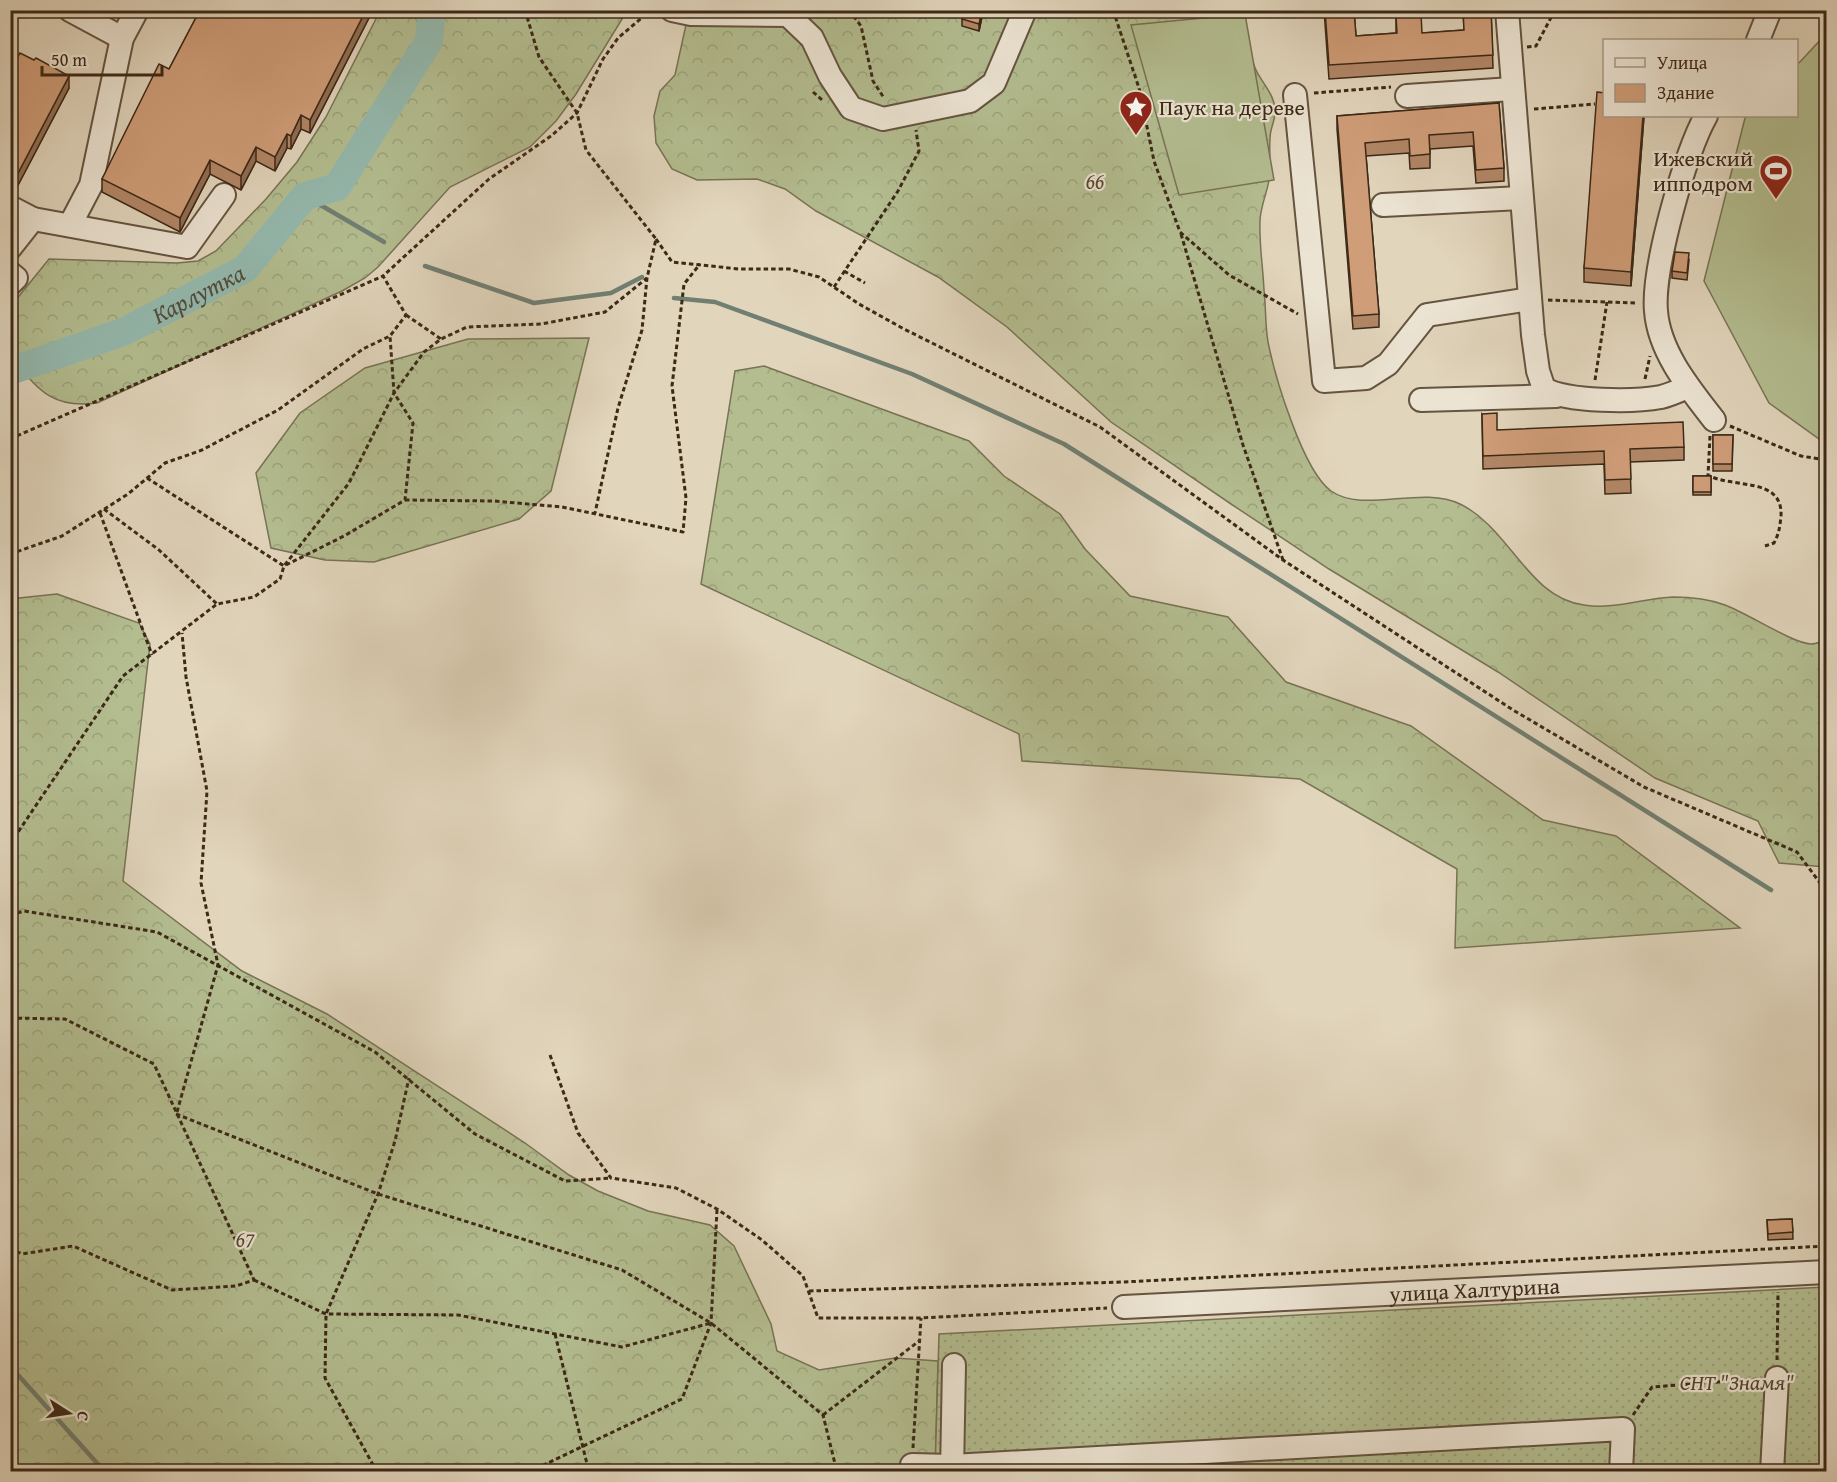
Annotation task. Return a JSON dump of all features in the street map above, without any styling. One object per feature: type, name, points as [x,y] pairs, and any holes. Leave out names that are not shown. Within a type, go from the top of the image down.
[{"type":"street","points":[[70,10],[122,38]]},
{"type":"street","points":[[70,225],[91,185],[122,38],[137,10]]},
{"type":"street","points":[[672,10],[692,14],[788,15],[812,38],[830,76],[851,108],[882,119],[970,101],[994,83],[1024,10]]},
{"type":"street","points":[[1507,10],[1508,50],[1538,371],[1544,389],[1556,396]]},
{"type":"street","points":[[1758,39],[1770,10]]},
{"type":"street","points":[[1295,95],[1324,381],[1366,378],[1388,364],[1426,315],[1530,299]]},
{"type":"street","points":[[1407,96],[1513,100]]},
{"type":"street","points":[[1705,117],[1697,131],[1684,168],[1660,271],[1657,304],[1665,346],[1688,387],[1714,420]]},
{"type":"street","points":[[10,207],[33,219],[188,247],[224,195]]},
{"type":"street","points":[[1383,205],[1521,198]]},
{"type":"street","points":[[10,248],[33,219]]},
{"type":"street","points":[[10,273],[16,278],[10,284]]},
{"type":"street","points":[[1421,400],[1556,396],[1592,399],[1643,398],[1662,397],[1688,387]]},
{"type":"street","name":"улица Халтурина","points":[[1124,1307],[1827,1272]]},
{"type":"street","points":[[952,1469],[954,1365]]},
{"type":"street","points":[[1772,1472],[1777,1378]]},
{"type":"street","points":[[912,1465],[952,1469],[1623,1429],[1621,1472]]},
{"type":"path","points":[[525,10],[539,57],[577,113],[586,150],[672,262],[739,269],[789,269],[819,276],[904,329],[1100,427],[1283,560],[1513,710],[1644,787],[1797,852],[1827,891]]},
{"type":"path","points":[[10,439],[383,276],[489,179],[551,136],[577,113],[603,59],[618,38],[651,10]]},
{"type":"path","points":[[849,10],[861,26],[878,94]]},
{"type":"path","points":[[1113,10],[1116,25],[1139,88],[1154,162],[1180,232],[1243,445],[1283,560]]},
{"type":"path","points":[[1508,50],[1536,46],[1555,10]]},
{"type":"path","points":[[1295,95],[1396,87],[1407,96]]},
{"type":"path","points":[[1513,100],[1595,104]]},
{"type":"path","points":[[834,287],[898,191],[914,161],[919,151],[916,132]]},
{"type":"path","points":[[1180,232],[1229,275],[1318,325]]},
{"type":"path","points":[[595,513],[618,408],[642,330],[647,278],[656,239]]},
{"type":"path","points":[[284,566],[344,536],[405,500],[494,501],[595,513],[683,532],[686,498],[672,386],[684,284],[700,264]]},
{"type":"path","points":[[844,271],[865,283]]},
{"type":"path","points":[[383,276],[406,315],[441,339]]},
{"type":"path","points":[[10,844],[123,676],[217,604],[254,597],[280,579],[284,566],[349,483],[394,393],[424,352],[441,339],[467,327],[541,324],[605,312],[647,278]]},
{"type":"path","points":[[1530,299],[1657,304]]},
{"type":"path","points":[[1592,399],[1607,302]]},
{"type":"path","points":[[10,554],[62,536],[100,512],[165,463],[202,450],[278,410],[363,349],[390,336],[406,315]]},
{"type":"path","points":[[1643,398],[1648,360],[1662,333]]},
{"type":"path","points":[[390,336],[394,393],[413,423],[405,500]]},
{"type":"path","points":[[1765,546],[1774,543],[1778,534],[1781,508],[1775,494],[1764,487],[1719,481],[1708,475],[1709,442],[1714,420],[1801,456],[1827,460]]},
{"type":"path","points":[[147,478],[284,566]]},
{"type":"path","points":[[104,509],[159,550],[217,604]]},
{"type":"path","points":[[100,512],[152,655]]},
{"type":"path","points":[[176,1114],[218,964],[201,883],[207,791],[186,677],[182,632]]},
{"type":"path","points":[[10,915],[24,911],[157,932],[375,1052],[409,1077],[475,1134],[565,1181],[611,1178],[676,1188],[717,1209],[762,1240],[803,1276],[818,1318],[921,1318],[1124,1307]]},
{"type":"path","points":[[10,1018],[65,1019],[154,1064],[254,1280],[326,1314],[458,1315],[622,1347],[711,1323]]},
{"type":"path","points":[[550,1055],[578,1132],[611,1178]]},
{"type":"path","points":[[377,1472],[325,1378],[326,1314],[378,1194],[395,1141],[409,1077]]},
{"type":"path","points":[[176,1114],[378,1194],[622,1270],[711,1323],[823,1415],[837,1472]]},
{"type":"path","points":[[529,1472],[682,1399],[711,1323],[717,1209]]},
{"type":"path","points":[[10,1248],[22,1254],[73,1246],[172,1290],[236,1286],[254,1280]]},
{"type":"path","points":[[809,1291],[1124,1282],[1827,1246]]},
{"type":"path","points":[[1623,1429],[1652,1387],[1777,1378],[1782,1248]]},
{"type":"path","points":[[912,1465],[921,1318]]},
{"type":"path","points":[[555,1334],[589,1472]]},
{"type":"path","points":[[823,1415],[920,1340]]},
{"type":"green space","points":[[380,11],[627,11],[576,94],[556,121],[530,147],[450,187],[378,267],[365,278],[342,291],[97,403],[81,404],[57,400],[29,379],[11,357],[11,306],[49,259],[177,263],[198,261],[216,251],[266,199],[297,162],[326,117]]},
{"type":"green space","name":"66","points":[[689,11],[1237,11],[1241,14],[1253,63],[1275,106],[1270,135],[1269,180],[1260,221],[1266,329],[1284,399],[1310,464],[1331,491],[1344,497],[1376,500],[1428,497],[1460,504],[1493,529],[1548,590],[1565,600],[1595,606],[1673,597],[1713,601],[1745,614],[1793,639],[1813,644],[1826,640],[1826,867],[1779,863],[1758,821],[1655,778],[1498,672],[1329,569],[1231,504],[1111,422],[1007,327],[938,277],[816,211],[785,189],[757,179],[697,180],[672,169],[656,143],[654,116],[660,91],[675,75]]},
{"type":"green space","points":[[1245,14],[1274,180],[1179,195],[1131,25]]},
{"type":"green space","name":"Ижевский ипподром","points":[[1826,34],[1826,444],[1769,403],[1704,281],[1745,118],[1798,117],[1798,64]]},
{"type":"green space","points":[[589,338],[551,491],[519,519],[374,562],[325,560],[271,548],[256,473],[300,413],[365,368],[468,339]]},
{"type":"green space","points":[[764,366],[969,441],[1004,476],[1060,514],[1085,549],[1130,596],[1228,617],[1286,682],[1411,726],[1543,820],[1616,836],[1740,928],[1455,948],[1457,869],[1300,779],[1022,761],[1019,734],[701,584],[735,371]]},
{"type":"green space","name":"67","points":[[57,594],[139,623],[150,644],[123,881],[242,971],[327,1014],[525,1143],[569,1175],[598,1191],[648,1211],[710,1225],[734,1246],[771,1324],[777,1351],[819,1370],[895,1358],[938,1361],[935,1471],[11,1471],[10,599]]},
{"type":"green space","name":"СНТ \"Знамя\"","points":[[1826,1287],[1826,1471],[935,1472],[939,1334]]},
{"type":"building","points":[[200,10],[366,10],[310,120],[301,115],[291,136],[287,134],[275,157],[256,147],[241,176],[210,160],[180,218],[102,179],[159,64],[169,69]]},
{"type":"building","points":[[964,10],[982,10],[979,24],[962,19]]},
{"type":"building","points":[[1325,10],[1354,10],[1356,36],[1397,33],[1396,16],[1421,14],[1422,33],[1464,30],[1463,10],[1491,10],[1493,55],[1329,65]]},
{"type":"building","points":[[20,53],[34,60],[36,58],[69,76],[16,177],[10,174],[10,71]]},
{"type":"building","points":[[1597,92],[1603,93],[1603,117],[1643,117],[1631,272],[1584,268]]},
{"type":"building","points":[[1499,103],[1504,168],[1476,170],[1473,132],[1429,135],[1430,154],[1410,156],[1409,139],[1365,143],[1379,314],[1353,316],[1337,116]]},
{"type":"building","points":[[1675,252],[1689,253],[1687,273],[1672,271]]},
{"type":"building","points":[[1497,413],[1497,430],[1683,422],[1684,447],[1630,449],[1631,479],[1605,480],[1604,451],[1483,456],[1482,414]]},
{"type":"building","points":[[1713,435],[1733,435],[1732,464],[1713,464]]},
{"type":"building","points":[[1693,476],[1711,476],[1711,492],[1693,492]]},
{"type":"building","points":[[1792,1219],[1793,1232],[1768,1234],[1767,1220]]},
{"type":"waterway","name":"Карлутка","points":[[10,371],[123,332],[245,269],[305,196],[337,187],[429,41],[432,10]]},
{"type":"waterway","points":[[305,196],[384,242]]},
{"type":"waterway","points":[[425,266],[534,303],[611,293],[642,277]]},
{"type":"waterway","points":[[674,298],[715,302],[912,374],[1064,444],[1771,890]]},
{"type":"waterway","points":[[10,1366],[105,1472]]},
{"type":"place","name":"Паук на дереве","points":[[1136,136]]},
{"type":"place","name":"Ижевский ипподром","points":[[1776,200]]}]
